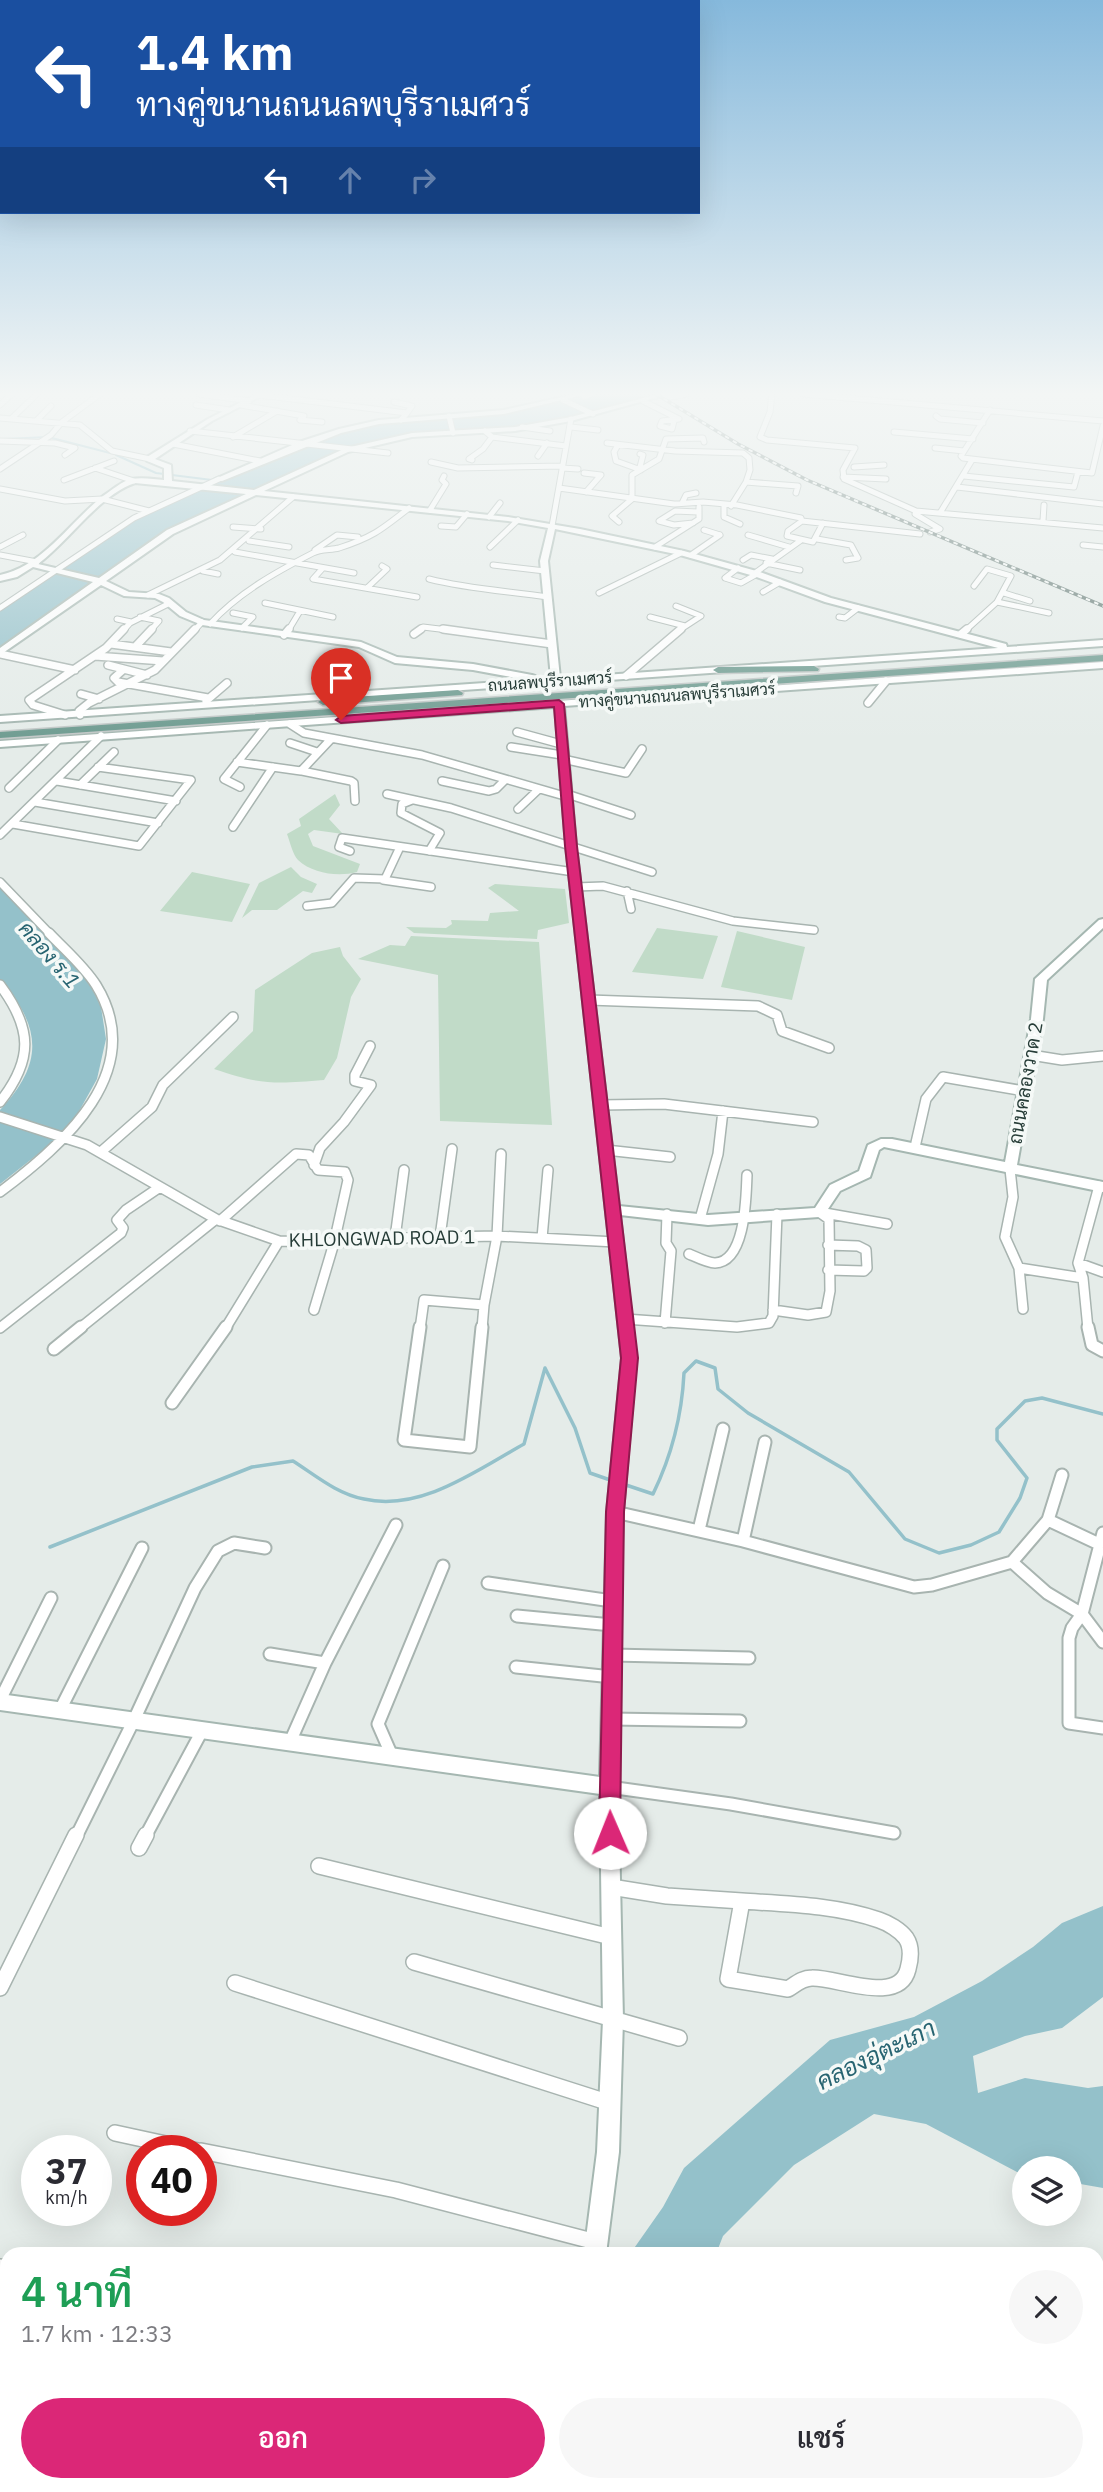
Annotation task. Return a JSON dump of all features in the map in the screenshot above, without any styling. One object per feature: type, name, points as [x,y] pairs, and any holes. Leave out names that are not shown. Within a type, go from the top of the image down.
[{"type":"main road","name":"ถนนลพบุรีราเมศวร์","points":[[0,735],[349,701],[1103,649]]},
{"type":"main road","name":"ถนนลพบุรีราเมศวร์","points":[[0,726],[370,710],[823,678],[1018,656],[1103,664]]},
{"type":"main road","points":[[718,670],[814,669]]},
{"type":"main road","points":[[744,689],[823,678]]},
{"type":"main road","points":[[349,701],[453,689]]},
{"type":"main road","points":[[370,710],[469,709]]},
{"type":"street","points":[[0,578],[10,578],[36,564],[88,510]]},
{"type":"street","points":[[0,653],[170,532],[214,510]]},
{"type":"street","points":[[148,595],[162,586],[202,571],[234,552],[280,510]]},
{"type":"street","points":[[314,551],[332,550],[347,543],[369,539],[406,510]]},
{"type":"street","points":[[433,510],[518,520],[740,564],[780,582],[858,608],[961,634],[1018,656]]},
{"type":"street","points":[[489,517],[494,510]]},
{"type":"street","points":[[555,510],[545,571],[556,681]]},
{"type":"street","points":[[619,510],[612,516],[619,522]]},
{"type":"street","points":[[726,510],[724,517],[740,524]]},
{"type":"street","points":[[757,510],[823,523],[880,527],[919,534]]},
{"type":"street","points":[[1022,510],[1022,519]]},
{"type":"street","points":[[1043,521],[1044,510]]},
{"type":"street","points":[[0,608],[106,535],[149,511]]},
{"type":"street","points":[[655,547],[693,523],[700,517],[698,512],[674,511],[659,521],[674,525],[693,523]]},
{"type":"street","points":[[930,532],[940,529],[915,514],[916,511],[1099,526]]},
{"type":"street","points":[[441,526],[457,527],[467,514]]},
{"type":"street","points":[[848,525],[854,514]]},
{"type":"street","points":[[803,517],[788,531],[787,536],[808,543],[817,539],[851,545],[858,558],[846,561]]},
{"type":"street","points":[[490,547],[518,520]]},
{"type":"street","points":[[817,539],[823,523]]},
{"type":"street","points":[[1087,534],[1099,526]]},
{"type":"street","points":[[233,527],[261,529]]},
{"type":"street","points":[[599,593],[720,536],[704,530]]},
{"type":"street","points":[[0,547],[23,535]]},
{"type":"street","points":[[80,715],[79,711],[85,706],[147,675],[206,623],[256,585],[295,564],[337,535],[369,539]]},
{"type":"street","points":[[748,535],[789,547]]},
{"type":"street","points":[[249,541],[289,547]]},
{"type":"street","points":[[772,559],[751,555],[725,578],[741,583],[800,541]]},
{"type":"street","points":[[1083,545],[1103,547]]},
{"type":"street","points":[[234,552],[354,573]]},
{"type":"street","points":[[0,555],[99,582],[127,594],[148,595],[170,603],[183,614],[206,623],[361,645],[395,660],[493,670],[524,676],[538,682]]},
{"type":"street","points":[[766,563],[800,570]]},
{"type":"street","points":[[493,565],[545,571]]},
{"type":"street","points":[[368,587],[387,569],[383,566]]},
{"type":"street","points":[[494,575],[505,566]]},
{"type":"street","points":[[322,569],[313,579],[368,587],[394,596],[417,597]]},
{"type":"street","points":[[961,634],[997,602],[1011,576],[1002,571],[987,569],[974,586]]},
{"type":"street","points":[[202,571],[218,574]]},
{"type":"street","points":[[182,572],[190,575]]},
{"type":"street","points":[[429,579],[463,588],[490,588],[548,597]]},
{"type":"street","points":[[763,592],[780,582]]},
{"type":"street","points":[[1003,593],[1030,601]]},
{"type":"street","points":[[997,602],[1049,613]]},
{"type":"street","points":[[65,715],[33,705],[29,700],[111,644],[131,622],[170,603]]},
{"type":"street","points":[[265,603],[332,617]]},
{"type":"street","points":[[626,676],[701,614],[676,606]]},
{"type":"street","points":[[148,607],[156,609]]},
{"type":"street","points":[[839,617],[845,618],[858,608]]},
{"type":"street","points":[[242,628],[257,614],[255,609]]},
{"type":"street","points":[[284,635],[300,611]]},
{"type":"street","points":[[233,614],[253,617]]},
{"type":"street","points":[[135,647],[159,621],[140,617]]},
{"type":"street","points":[[650,617],[685,626]]},
{"type":"street","points":[[117,619],[131,622]]},
{"type":"street","points":[[414,634],[423,627],[430,627],[552,643]]},
{"type":"street","name":"ทางคู่ขนานถนนลพบุรีราเมศวร์","points":[[0,719],[80,715],[206,701],[453,689],[718,670],[1018,656],[1103,643]]},
{"type":"street","points":[[111,644],[171,652]]},
{"type":"street","points":[[0,653],[75,670]]},
{"type":"street","points":[[95,656],[163,661]]},
{"type":"street","name":"ทางคู่ขนานถนนลพบุรีราเมศวร์","points":[[0,744],[1103,664]]},
{"type":"street","points":[[108,665],[147,675]]},
{"type":"street","points":[[123,670],[114,678],[206,701],[228,683]]},
{"type":"street","points":[[868,703],[886,681]]},
{"type":"street","points":[[81,694],[100,699]]},
{"type":"street","points":[[559,704],[571,846],[629,1358],[616,1502],[612,1601],[609,1787],[613,2020],[610,2104],[608,2152],[596,2247]]},
{"type":"street","points":[[290,724],[297,731],[422,755],[631,815]]},
{"type":"street","points":[[240,787],[224,779],[267,725]]},
{"type":"street","points":[[517,732],[562,753],[626,773],[642,749]]},
{"type":"street","points":[[0,835],[101,736]]},
{"type":"street","points":[[302,771],[331,739]]},
{"type":"street","points":[[9,788],[58,740]]},
{"type":"street","points":[[290,743],[317,752]]},
{"type":"street","points":[[511,747],[562,753]]},
{"type":"street","points":[[80,785],[114,752]]},
{"type":"street","points":[[237,762],[351,781],[354,783],[355,801]]},
{"type":"street","points":[[13,824],[139,846],[191,780],[99,767]]},
{"type":"street","points":[[233,827],[273,767]]},
{"type":"street","points":[[442,781],[489,790],[496,789],[505,780]]},
{"type":"street","points":[[57,781],[176,801]]},
{"type":"street","points":[[518,809],[539,789]]},
{"type":"street","points":[[387,794],[452,808],[652,872]]},
{"type":"street","points":[[412,800],[402,804],[401,813],[440,833],[429,851]]},
{"type":"street","points":[[35,802],[158,823]]},
{"type":"street","points":[[350,828],[354,839]]},
{"type":"street","points":[[350,851],[339,847],[342,838],[387,841],[400,847],[574,872]]},
{"type":"street","points":[[383,880],[400,847]]},
{"type":"street","points":[[307,906],[338,901],[344,884],[357,877],[431,887]]},
{"type":"street","points":[[0,882],[97,987],[111,1021],[112,1056],[102,1087],[82,1119],[0,1192]]},
{"type":"street","points":[[576,887],[603,886],[733,921],[814,930]]},
{"type":"street","points":[[627,891],[631,909]]},
{"type":"street","name":"ถนนคลองวาด 2","points":[[819,1212],[835,1188],[865,1174],[873,1148],[881,1143],[915,1147],[1010,1169],[1031,1055],[1041,979],[1103,922]]},
{"type":"street","points":[[0,985],[19,1010],[27,1039],[20,1071],[0,1102]]},
{"type":"street","points":[[589,1000],[758,1006],[777,1015],[782,1031],[829,1048]]},
{"type":"street","points":[[102,1151],[152,1107],[163,1085],[233,1017]]},
{"type":"street","points":[[314,1165],[320,1148],[344,1122],[371,1085],[355,1081],[355,1075],[370,1046]]},
{"type":"street","points":[[1031,1055],[1062,1060],[1103,1056]]},
{"type":"street","points":[[915,1147],[926,1100],[934,1082],[943,1077],[1024,1091]]},
{"type":"street","points":[[601,1105],[664,1104],[813,1122]]},
{"type":"street","points":[[700,1219],[718,1154],[723,1111]]},
{"type":"street","name":"KHLONGWAD ROAD 1","points":[[1,1118],[63,1136],[102,1151],[218,1220],[279,1241],[334,1243],[395,1238],[497,1236],[616,1242]]},
{"type":"street","points":[[440,1237],[452,1149]]},
{"type":"street","points":[[606,1150],[670,1157]]},
{"type":"street","points":[[54,1349],[218,1220],[296,1154],[309,1154],[318,1170],[345,1172],[348,1180],[334,1243],[314,1310]]},
{"type":"street","points":[[485,1305],[424,1300],[404,1440],[470,1447],[485,1305],[497,1236],[500,1154]]},
{"type":"street","points":[[1023,1309],[1019,1268],[1005,1237],[1013,1197],[1010,1169],[1102,1184],[1078,1263],[1083,1278],[1089,1340],[1103,1351]]},
{"type":"street","points":[[395,1238],[404,1170]]},
{"type":"street","points":[[542,1238],[548,1170]]},
{"type":"street","points":[[689,1254],[715,1263],[728,1259],[739,1244],[747,1175]]},
{"type":"street","points":[[0,1328],[121,1233],[123,1228],[117,1220],[126,1210],[160,1187]]},
{"type":"street","points":[[612,1211],[700,1219],[819,1212],[887,1224]]},
{"type":"street","points":[[773,1310],[808,1316],[823,1314],[828,1307],[829,1219],[819,1212]]},
{"type":"street","points":[[665,1323],[671,1251],[666,1243],[667,1214]]},
{"type":"street","points":[[625,1319],[665,1323],[765,1325],[771,1320],[773,1310],[777,1214]]},
{"type":"street","points":[[172,1403],[237,1312],[279,1241]]},
{"type":"street","points":[[828,1245],[858,1246],[866,1250],[867,1254],[867,1268],[864,1271],[828,1270]]},
{"type":"street","points":[[1078,1263],[1103,1272]]},
{"type":"street","points":[[1019,1268],[1083,1278]]},
{"type":"street","points":[[699,1531],[723,1429]]},
{"type":"street","points":[[743,1541],[765,1442]]},
{"type":"street","points":[[616,1502],[699,1531],[914,1587],[932,1585],[1012,1562],[1048,1520],[1062,1475]]},
{"type":"street","points":[[1048,1520],[1101,1538],[1100,1553],[1082,1614],[1072,1628],[1069,1638],[1069,1723],[1103,1728]]},
{"type":"street","points":[[290,1742],[325,1663],[396,1525]]},
{"type":"street","points":[[0,1988],[134,1720],[195,1588],[218,1551],[234,1543],[265,1548]]},
{"type":"street","points":[[60,1710],[142,1548]]},
{"type":"street","points":[[1012,1562],[1047,1592],[1082,1614],[1103,1642]]},
{"type":"street","points":[[392,1756],[378,1724],[443,1566]]},
{"type":"street","points":[[488,1583],[612,1601]]},
{"type":"street","points":[[51,1598],[0,1701],[731,1804],[894,1833]]},
{"type":"street","points":[[517,1616],[612,1625]]},
{"type":"street","points":[[270,1654],[325,1663]]},
{"type":"street","points":[[612,1654],[749,1658]]},
{"type":"street","points":[[516,1667],[611,1676]]},
{"type":"street","points":[[611,1719],[740,1721]]},
{"type":"street","points":[[139,1848],[202,1729]]},
{"type":"street","points":[[319,1866],[611,1937]]},
{"type":"street","points":[[611,1887],[676,1898],[742,1900],[860,1915],[899,1930],[906,1938],[910,1949],[906,1977],[892,1987],[876,1988],[808,1978],[788,1989],[728,1979],[742,1900]]},
{"type":"street","points":[[414,1962],[679,2038]]},
{"type":"street","points":[[235,1983],[610,2104]]},
{"type":"street","points":[[115,2133],[126,2135]]},
{"type":"street","points":[[217,2155],[396,2190],[593,2247]]},
{"type":"green space","points":[[335,794],[340,805],[329,819],[343,834],[314,830],[308,834],[313,846],[360,864],[357,872],[326,873],[304,865],[295,855],[287,834],[301,826],[299,819]]},
{"type":"green space","points":[[291,867],[301,877],[317,884],[312,893],[303,891],[277,910],[252,910],[242,918],[259,883]]},
{"type":"green space","points":[[192,872],[250,884],[232,922],[160,911]]},
{"type":"green space","points":[[495,884],[565,889],[569,923],[538,930],[537,939],[414,933],[406,927],[446,928],[452,924],[451,920],[488,921],[490,913],[519,911],[488,888]]},
{"type":"green space","points":[[657,928],[718,936],[703,979],[632,972]]},
{"type":"green space","points":[[737,931],[805,947],[792,1000],[721,987]]},
{"type":"green space","points":[[411,936],[539,942],[552,1125],[440,1121],[438,975],[358,959],[390,945],[405,946]]},
{"type":"green space","points":[[340,947],[343,956],[361,979],[351,997],[337,1058],[324,1080],[268,1082],[214,1069],[253,1031],[255,990],[312,953]]},
{"type":"water","points":[[154,510],[209,510],[164,531],[0,647],[0,609],[133,520]]},
{"type":"water","name":"คลอง ร.1","points":[[0,883],[88,980],[101,1007],[106,1039],[97,1079],[77,1115],[47,1147],[0,1184],[0,1110],[25,1076],[31,1060],[32,1044],[24,1013],[0,979]]},
{"type":"water","name":"คลองอุ่ตะเภา","points":[[1103,1906],[1103,1997],[1062,2028],[1025,2036],[973,2056],[978,2093],[1025,2078],[1088,2088],[1103,2086],[1103,2188],[1082,2184],[1082,2156],[1012,2156],[1012,2169],[926,2124],[874,2114],[794,2165],[723,2236],[719,2247],[635,2247],[663,2207],[684,2168],[830,2040],[914,2017],[982,1981],[1033,1947],[1062,1923]]},
{"type":"waterway","points":[[623,1484],[653,1494],[674,1435],[684,1373],[696,1361],[715,1368],[718,1389],[748,1413],[849,1472],[905,1539],[939,1553],[971,1545],[999,1532],[1020,1498],[1027,1478],[997,1440],[997,1429],[1025,1401],[1042,1398],[1103,1414]]},
{"type":"waterway","points":[[50,1547],[252,1467],[293,1461],[354,1497],[385,1501],[406,1500],[427,1494],[468,1476],[524,1444],[545,1368],[575,1428],[590,1473],[613,1481]]},
{"type":"railway","points":[[878,510],[1103,606]]},
{"type":"route","points":[[341,720],[559,704],[571,846],[629,1358],[615,1512],[610,1833]]}]
